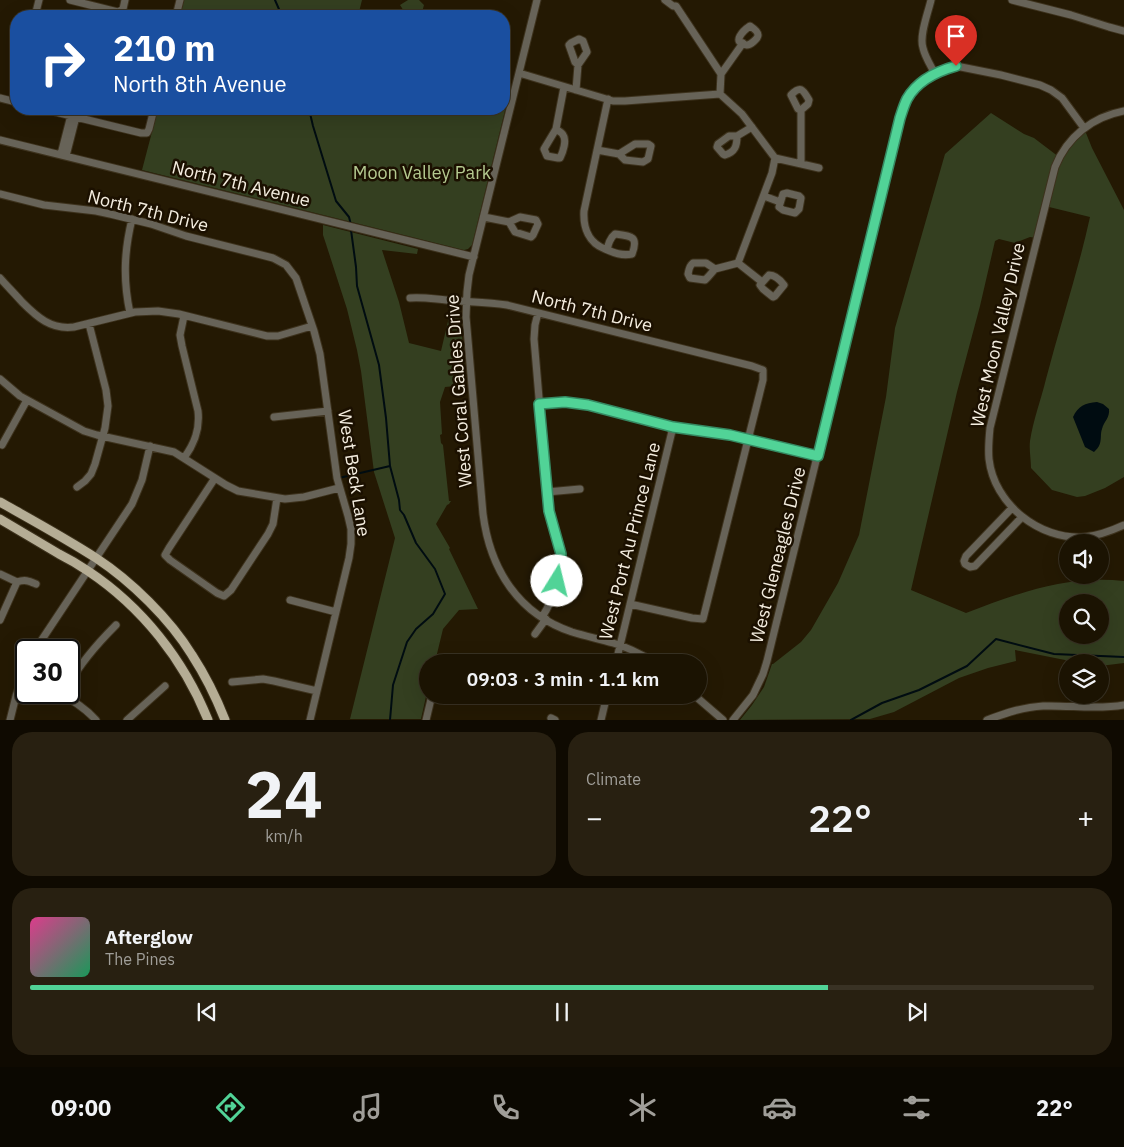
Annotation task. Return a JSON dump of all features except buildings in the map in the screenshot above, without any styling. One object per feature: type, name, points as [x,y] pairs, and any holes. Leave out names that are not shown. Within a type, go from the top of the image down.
[{"type":"main road","points":[[0,502],[96,558],[138,591],[178,635],[191,653],[203,672],[225,720]]},
{"type":"main road","points":[[0,519],[88,571],[124,599],[143,617],[184,672],[202,703],[208,720]]},
{"type":"street","points":[[70,0],[110,10]]},
{"type":"street","name":"West Coral Gables Drive","points":[[510,113],[537,0]]},
{"type":"street","points":[[665,0],[673,6],[677,3],[721,74]]},
{"type":"street","points":[[931,0],[922,43],[923,49],[936,74]]},
{"type":"street","points":[[1018,1],[1124,31]]},
{"type":"street","points":[[720,94],[721,74],[742,43]]},
{"type":"street","points":[[576,90],[578,65]]},
{"type":"street","name":"West Gleneagles Drive","points":[[733,720],[753,695],[763,674],[900,118],[907,98],[914,89],[930,76],[944,69],[956,66],[981,70],[1040,85],[1051,90],[1062,98],[1084,128]]},
{"type":"street","points":[[520,73],[608,99],[625,101],[720,94],[742,114],[775,158],[819,168]]},
{"type":"street","points":[[556,128],[564,86]]},
{"type":"street","points":[[608,99],[584,211],[584,222],[589,237],[600,248],[608,250]]},
{"type":"street","points":[[801,110],[801,164]]},
{"type":"street","name":"West Moon Valley Drive","points":[[1124,111],[1099,119],[1084,128],[1071,140],[1059,157],[990,428],[988,444],[991,470],[1002,494],[1012,508],[1030,523],[1043,530],[1082,537],[1100,534],[1124,525]]},
{"type":"street","points":[[69,115],[141,134],[146,133],[152,115]]},
{"type":"street","name":"West Coral Gables Drive","points":[[510,115],[474,257],[466,301],[486,536],[495,563],[506,582],[521,601],[555,625],[620,645],[639,654]]},
{"type":"street","points":[[64,155],[73,116]]},
{"type":"street","points":[[737,136],[752,127]]},
{"type":"street","name":"North 7th Avenue","points":[[0,140],[474,257]]},
{"type":"street","points":[[597,150],[619,154]]},
{"type":"street","points":[[738,263],[764,196],[775,158]]},
{"type":"street","name":"North 7th Drive","points":[[0,194],[44,205],[96,211],[132,219],[186,236],[273,258],[286,265]]},
{"type":"street","points":[[764,196],[780,202]]},
{"type":"street","points":[[484,217],[509,222]]},
{"type":"street","points":[[130,313],[126,291],[125,249],[132,219]]},
{"type":"street","points":[[715,269],[738,263]]},
{"type":"street","points":[[738,263],[762,282]]},
{"type":"street","name":"West Beck Lane","points":[[286,265],[296,278],[312,326],[322,365],[334,466],[351,529],[351,544],[310,720]]},
{"type":"street","points":[[0,278],[33,312],[48,324],[67,328],[130,313],[147,311],[184,316],[274,337],[312,326]]},
{"type":"street","name":"North 7th Drive","points":[[410,298],[420,297],[497,304],[763,370],[763,380],[748,439]]},
{"type":"street","points":[[535,634],[544,618],[553,594],[561,561],[561,554],[549,511],[547,492],[534,332],[538,313]]},
{"type":"street","points":[[184,316],[180,335],[199,421],[193,445],[184,458]]},
{"type":"street","points":[[77,487],[91,474],[107,413],[108,399],[89,324]]},
{"type":"street","points":[[0,379],[27,400],[79,429],[91,434],[174,452],[238,491],[285,499],[304,497],[339,488]]},
{"type":"street","points":[[2,445],[27,400]]},
{"type":"street","points":[[539,404],[565,402],[588,405],[673,427],[730,435],[818,456]]},
{"type":"street","points":[[274,417],[328,411]]},
{"type":"street","name":"West Port Au Prince Lane","points":[[618,654],[673,427]]},
{"type":"street","points":[[630,604],[703,619],[748,439]]},
{"type":"street","points":[[42,639],[132,504],[142,480],[150,446]]},
{"type":"street","points":[[215,478],[165,555],[217,593],[224,596],[231,590],[268,534],[273,524],[277,498]]},
{"type":"street","points":[[547,492],[580,489]]},
{"type":"street","points":[[1012,508],[966,556],[965,564],[970,567],[975,566],[1022,517]]},
{"type":"street","points":[[0,574],[17,582],[23,580],[36,584]]},
{"type":"street","points":[[0,620],[17,582]]},
{"type":"street","points":[[290,600],[336,612]]},
{"type":"street","points":[[80,666],[116,625]]},
{"type":"street","points":[[232,682],[268,680],[317,691]]},
{"type":"street","points":[[128,720],[165,686]]},
{"type":"street","points":[[10,720],[16,704]]},
{"type":"street","points":[[78,704],[96,720]]},
{"type":"street","points":[[426,720],[430,704]]},
{"type":"street","points":[[601,720],[605,704]]},
{"type":"street","points":[[705,704],[724,720]]},
{"type":"street","points":[[987,720],[1012,711],[1032,707],[1111,708],[1124,705]]},
{"type":"green space","points":[[184,0],[362,0],[360,10],[182,10]]},
{"type":"green space","points":[[408,0],[419,0],[424,5],[423,10],[403,10],[400,5]]},
{"type":"green space","points":[[991,113],[1024,134],[1034,138],[1059,157],[1084,128],[1092,148],[1124,210],[1124,477],[1105,488],[1077,497],[1052,490],[1031,468],[1030,444],[1033,425],[1090,217],[1045,206],[1037,238],[1030,237],[1015,243],[999,239],[995,241],[957,392],[911,590],[966,613],[1043,587],[1059,584],[1109,584],[1109,580],[1124,581],[1124,663],[1109,665],[1109,654],[1059,654],[1059,659],[1015,650],[1016,661],[959,678],[894,712],[870,719],[740,720],[764,687],[772,664],[801,642],[811,630],[838,583],[859,535],[886,397],[895,328],[945,154]]},
{"type":"green space","name":"Moon Valley Park","points":[[156,115],[504,115],[472,245],[464,250],[142,170]]},
{"type":"green space","points":[[323,225],[418,249],[417,254],[382,250],[399,302],[409,343],[441,351],[452,304],[457,305],[460,309],[466,385],[445,387],[440,402],[442,434],[440,435],[443,445],[449,501],[451,501],[436,524],[450,548],[478,609],[459,610],[443,629],[437,654],[419,654],[419,704],[424,704],[421,719],[350,719],[395,538],[374,472],[357,350],[347,309],[323,235]]},
{"type":"shaded area","points":[[1097,402],[1109,409],[1109,412],[1101,431],[1100,444],[1094,452],[1085,447],[1073,417],[1082,406]]},
{"type":"waterway","points":[[275,0],[279,10]]},
{"type":"waterway","points":[[310,115],[336,201],[349,217],[351,225]]},
{"type":"waterway","points":[[351,230],[357,286],[379,365],[390,466],[400,510],[416,543],[435,569],[445,594],[433,614],[416,629],[407,642],[393,685],[390,720]]},
{"type":"waterway","points":[[339,478],[390,466]]},
{"type":"waterway","points":[[851,720],[882,703],[919,690],[967,666],[996,639],[1054,654],[1124,657]]},
{"type":"route","points":[[557,581],[561,554],[549,511],[539,404],[565,402],[588,405],[673,427],[730,435],[818,456],[900,118],[907,98],[914,89],[930,76],[944,69],[956,66]]}]
